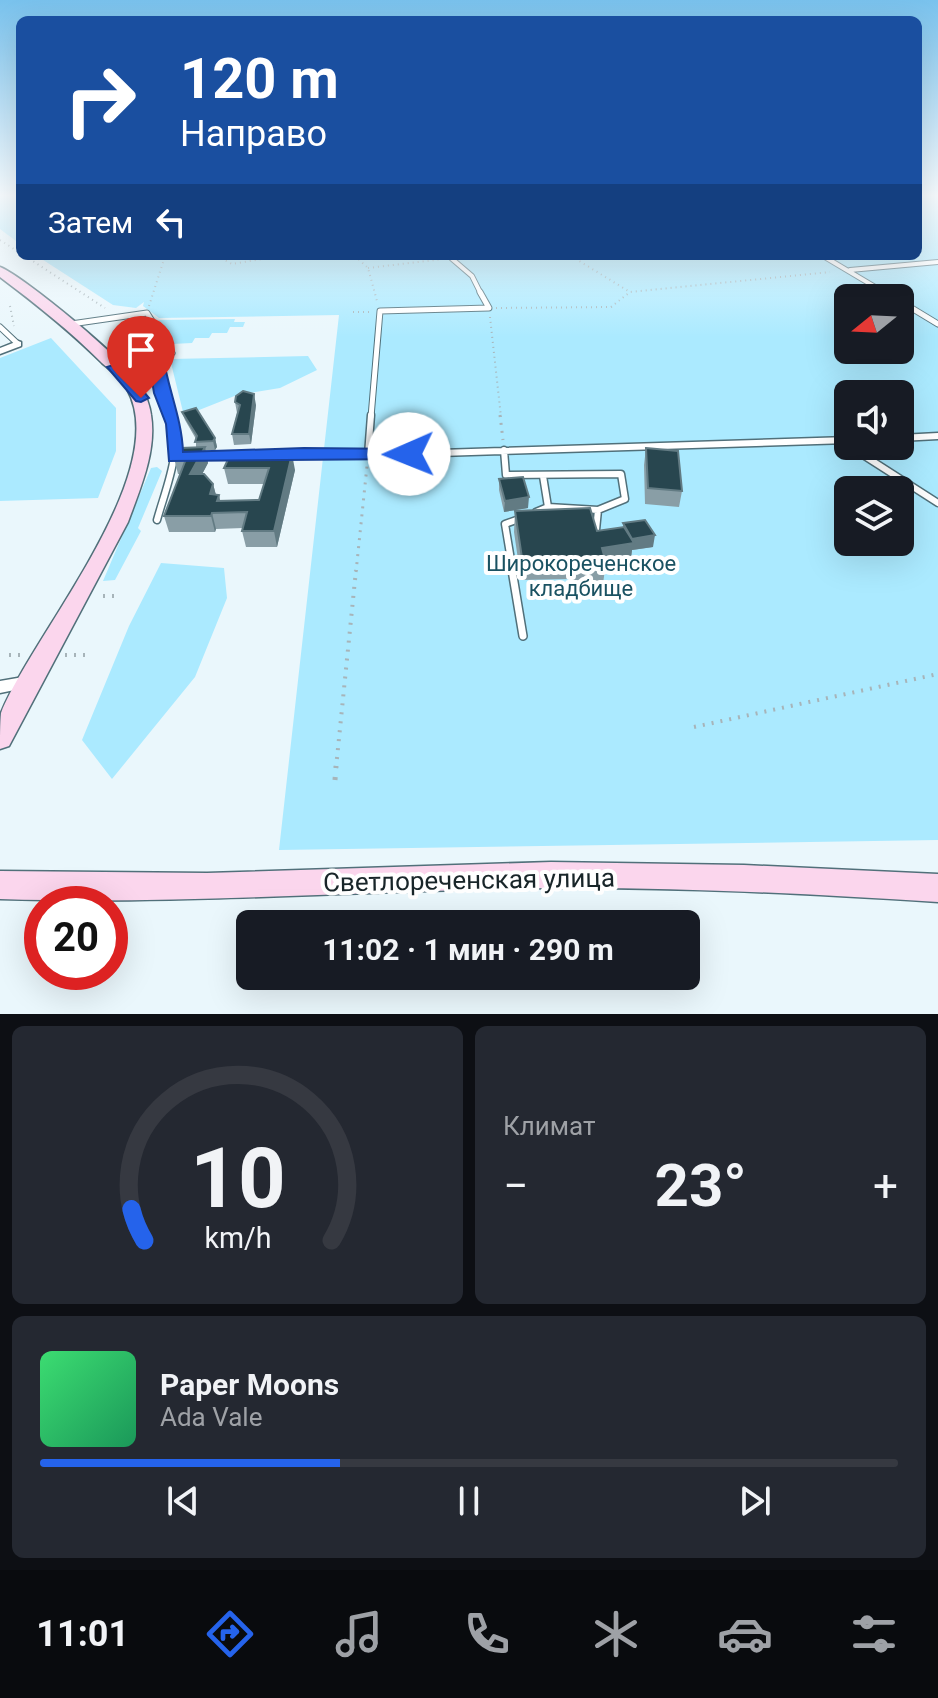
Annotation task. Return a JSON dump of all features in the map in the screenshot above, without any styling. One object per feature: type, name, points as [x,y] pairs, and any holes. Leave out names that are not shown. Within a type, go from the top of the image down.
[{"type":"main road","points":[[0,272],[71,324],[114,367],[141,398],[146,427],[139,467],[99,558],[0,739]]},
{"type":"main road","name":"Светлореченская улица","points":[[0,885],[84,890],[550,875],[721,877],[938,888]]},
{"type":"street","points":[[0,351],[18,344]]},
{"type":"street","points":[[1,686],[29,682]]},
{"type":"lane","points":[[368,455],[380,311],[489,308],[472,276],[453,260]]},
{"type":"lane","points":[[831,260],[873,284]]},
{"type":"lane","points":[[850,270],[938,262]]},
{"type":"lane","points":[[914,309],[938,324]]},
{"type":"lane","points":[[71,324],[147,313],[172,353],[114,367]]},
{"type":"lane","points":[[0,327],[18,344]]},
{"type":"lane","points":[[155,356],[161,393],[174,424],[175,457],[157,520]]},
{"type":"lane","points":[[914,437],[938,436]]},
{"type":"lane","points":[[175,457],[834,443]]},
{"type":"lane","points":[[504,450],[506,475],[621,474],[625,499],[598,510],[548,507],[505,524],[523,636]]},
{"type":"lane","points":[[872,460],[938,503]]},
{"type":"lane","points":[[543,476],[548,507]]},
{"type":"lane","points":[[596,530],[598,510]]},
{"type":"path","points":[[31,260],[106,309],[131,315]]},
{"type":"path","points":[[147,313],[164,260]]},
{"type":"path","points":[[224,260],[232,264],[256,260]]},
{"type":"path","points":[[353,312],[380,311],[368,268],[359,260]]},
{"type":"path","points":[[368,268],[434,260]]},
{"type":"path","points":[[578,260],[630,292]]},
{"type":"path","points":[[504,450],[489,308],[611,307],[630,292],[850,270]]},
{"type":"path","points":[[335,780],[368,455]]},
{"type":"path","points":[[103,596],[118,596]]},
{"type":"path","points":[[694,727],[938,674]]},
{"type":"green space","name":"Широкореченское кладбище","points":[[922,242],[938,242],[938,840],[279,850],[339,315],[159,318],[143,306],[144,302],[136,308],[113,305],[43,260],[922,260]]},
{"type":"green space","points":[[235,319],[234,322],[245,322],[243,327],[230,327],[227,333],[212,333],[209,338],[195,338],[192,343],[172,344],[158,320]]},
{"type":"green space","points":[[51,338],[116,408],[116,451],[98,498],[0,501],[0,358]]},
{"type":"green space","points":[[308,356],[317,370],[280,388],[237,395],[184,416],[170,359]]},
{"type":"green space","points":[[157,467],[162,471],[138,528],[141,531],[115,580],[103,581],[151,468]]},
{"type":"green space","points":[[161,563],[224,568],[227,598],[195,677],[112,779],[82,740],[129,626]]},
{"type":"building","points":[[243,391],[254,394],[249,434],[232,434],[240,405],[235,402],[236,396]]},
{"type":"building","points":[[196,408],[215,438],[213,441],[195,442],[197,436],[182,412]]},
{"type":"building","points":[[205,447],[190,474],[204,474],[213,484],[210,494],[219,495],[217,501],[259,500],[269,468],[224,468],[230,455],[292,454],[274,531],[242,531],[247,512],[164,516],[186,459],[174,458],[181,448]]},
{"type":"building","points":[[646,448],[678,451],[682,491],[648,488]]},
{"type":"building","points":[[523,477],[529,497],[505,501],[499,479]]},
{"type":"building","points":[[590,508],[597,531],[624,527],[634,543],[602,548],[606,563],[576,564],[575,557],[522,558],[515,511]]},
{"type":"building","points":[[645,520],[655,535],[632,539],[623,523]]},
{"type":"route","points":[[141,398],[134,386],[114,367],[155,356],[161,393],[174,424],[175,457],[409,454]]}]
